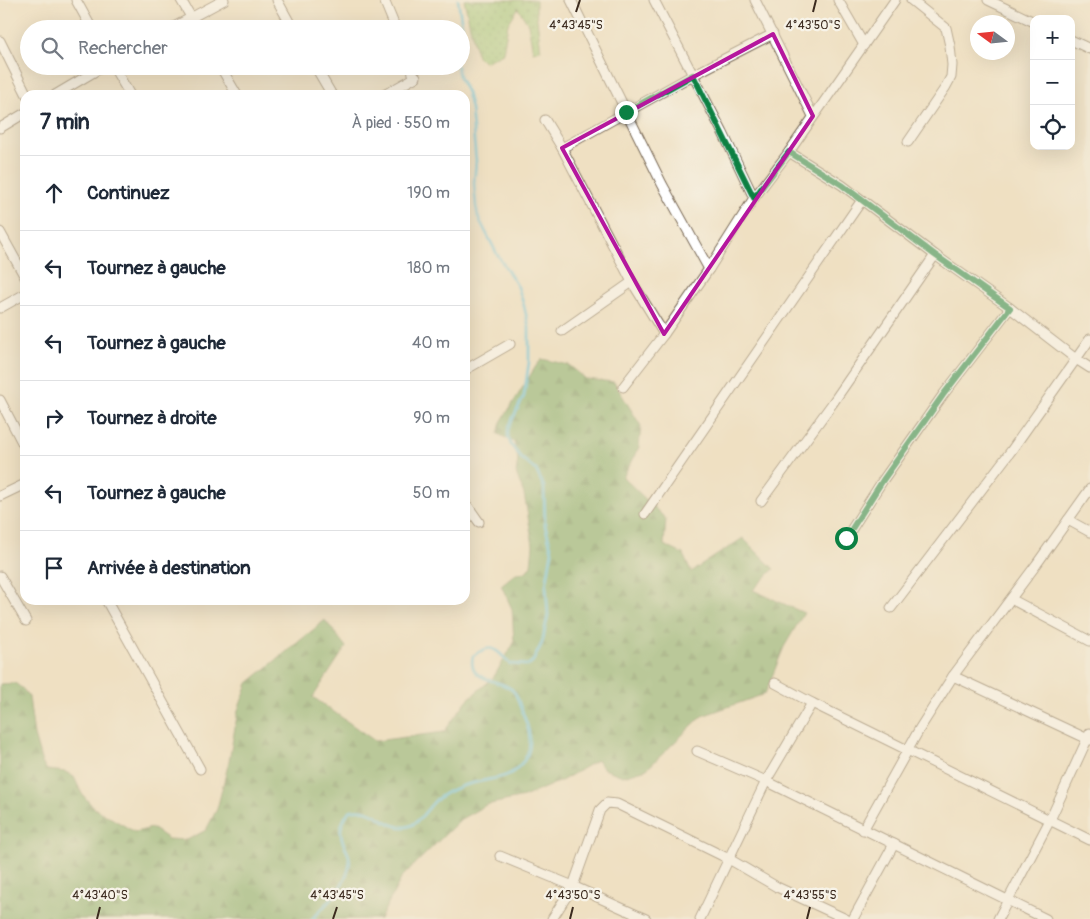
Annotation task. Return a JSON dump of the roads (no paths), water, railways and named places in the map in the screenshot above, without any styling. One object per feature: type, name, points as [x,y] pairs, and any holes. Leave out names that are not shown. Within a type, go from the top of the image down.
[{"type":"street","points":[[76,0],[87,20]]},
{"type":"street","points":[[181,0],[193,20]]},
{"type":"street","points":[[186,20],[224,0]]},
{"type":"street","points":[[277,0],[288,20]]},
{"type":"street","points":[[384,0],[392,20]]},
{"type":"street","points":[[571,0],[662,184],[709,269]]},
{"type":"street","points":[[654,0],[754,198]]},
{"type":"street","points":[[755,0],[813,116]]},
{"type":"street","points":[[838,0],[864,45]]},
{"type":"street","points":[[623,387],[664,334],[709,269],[754,198],[789,152],[895,0]]},
{"type":"street","points":[[908,142],[946,88],[951,77],[952,65],[946,28],[911,0]]},
{"type":"street","points":[[988,0],[1030,20]]},
{"type":"street","points":[[562,148],[693,75],[773,34]]},
{"type":"street","points":[[0,41],[24,90]]},
{"type":"street","points":[[1075,42],[1090,49]]},
{"type":"street","points":[[63,90],[89,75]]},
{"type":"street","points":[[118,75],[127,90]]},
{"type":"street","points":[[225,75],[234,90]]},
{"type":"street","points":[[320,75],[329,90]]},
{"type":"street","points":[[393,90],[416,77],[414,75]]},
{"type":"street","points":[[0,128],[20,116]]},
{"type":"street","points":[[545,120],[562,148],[632,282],[664,334]]},
{"type":"street","points":[[789,152],[862,200],[1090,368]]},
{"type":"street","points":[[645,514],[862,200]]},
{"type":"street","points":[[0,232],[20,268]]},
{"type":"street","points":[[761,501],[832,404],[935,255]]},
{"type":"street","points":[[562,331],[632,282]]},
{"type":"street","points":[[0,308],[20,297]]},
{"type":"street","points":[[846,538],[883,480],[937,403],[1010,308]]},
{"type":"street","points":[[891,608],[1011,451],[1090,339]]},
{"type":"street","points":[[470,367],[510,344]]},
{"type":"street","points":[[0,400],[20,438]]},
{"type":"street","points":[[0,496],[20,486]]},
{"type":"street","points":[[863,830],[907,750],[953,676],[1090,489]]},
{"type":"street","points":[[470,509],[479,522]]},
{"type":"street","points":[[1068,520],[1090,532]]},
{"type":"street","points":[[0,576],[26,620]]},
{"type":"street","points":[[1011,599],[1090,641]]},
{"type":"street","points":[[109,605],[200,769]]},
{"type":"street","points":[[953,676],[1089,737],[1050,820],[998,919]]},
{"type":"street","points":[[775,682],[812,703],[1090,840]]},
{"type":"street","points":[[700,919],[766,781],[812,703]]},
{"type":"street","points":[[697,751],[766,781],[1046,919]]},
{"type":"street","points":[[552,919],[573,886],[600,810],[607,803],[617,804],[729,859],[777,887],[846,919]]},
{"type":"street","points":[[853,919],[894,844]]},
{"type":"street","points":[[500,856],[646,919]]},
{"type":"waterway","points":[[458,0],[461,20]]},
{"type":"waterway","points":[[459,75],[466,90]]},
{"type":"waterway","points":[[312,919],[337,891],[347,874],[349,856],[343,841],[341,828],[349,811],[365,811],[391,824],[405,827],[410,826],[436,800],[449,791],[512,773],[525,759],[530,745],[526,721],[515,693],[502,684],[480,676],[472,665],[473,656],[489,648],[501,654],[510,664],[528,665],[533,661],[542,643],[548,615],[546,586],[552,551],[545,525],[544,487],[536,470],[521,458],[511,445],[508,437],[508,430],[524,396],[529,362],[529,327],[518,287],[497,254],[478,217],[474,183],[476,161],[470,105]]}]
